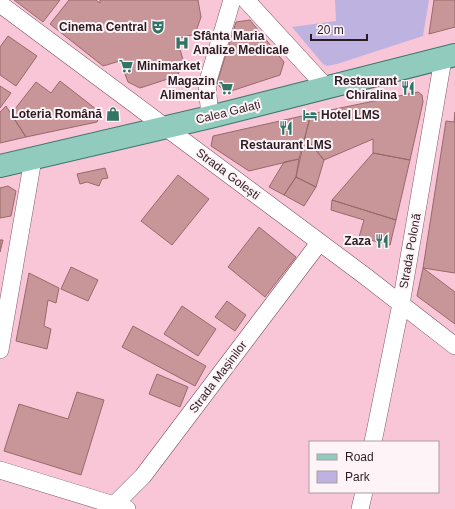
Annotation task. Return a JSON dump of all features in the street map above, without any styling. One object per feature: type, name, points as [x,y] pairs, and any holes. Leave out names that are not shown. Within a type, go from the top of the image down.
[{"type":"main road","name":"Calea Galați","points":[[0,166],[210,117],[449,57]]},
{"type":"street","points":[[210,117],[207,84],[232,0]]},
{"type":"street","points":[[246,0],[326,88]]},
{"type":"street","name":"Strada Golești","points":[[0,4],[455,346]]},
{"type":"street","name":"Strada Polonă","points":[[373,441],[449,57]]},
{"type":"street","points":[[0,350],[33,159]]},
{"type":"street","name":"Strada Mașinilor","points":[[118,508],[319,243]]},
{"type":"street","points":[[0,470],[118,508]]},
{"type":"street","points":[[360,509],[364,493]]},
{"type":"green space","points":[[335,0],[429,0],[423,36],[327,66],[323,64],[292,27],[336,21]]},
{"type":"building","points":[[14,0],[60,0],[43,22]]},
{"type":"building","points":[[69,0],[96,0],[100,3],[100,0],[198,0],[201,17],[195,34],[177,39],[184,63],[177,76],[140,88],[128,82],[120,61],[103,66],[50,24]]},
{"type":"building","points":[[434,0],[455,0],[455,27],[429,34]]},
{"type":"building","points":[[250,20],[284,62],[280,75],[225,93],[217,83],[236,22]]},
{"type":"building","points":[[8,36],[37,56],[16,86],[0,75],[0,47]]},
{"type":"building","points":[[60,81],[101,113],[97,122],[26,137],[11,114],[36,82],[51,93]]},
{"type":"building","points":[[0,86],[11,93],[0,108]]},
{"type":"building","points":[[418,92],[422,95],[423,102],[410,160],[373,153],[373,139],[324,160],[305,137],[311,114]]},
{"type":"building","points":[[6,106],[26,137],[0,143],[0,112]]},
{"type":"building","points":[[455,112],[455,273],[423,268],[446,121],[454,122]]},
{"type":"building","points":[[311,114],[299,159],[249,171],[211,146],[213,136]]},
{"type":"building","points":[[305,137],[324,160],[316,187],[296,177]]},
{"type":"building","points":[[373,153],[410,160],[396,220],[332,200]]},
{"type":"building","points":[[299,159],[296,177],[284,195],[269,187],[284,162]]},
{"type":"building","points":[[105,168],[108,178],[102,179],[99,186],[87,182],[80,184],[77,174]]},
{"type":"building","points":[[178,175],[209,199],[172,245],[141,221]]},
{"type":"building","points":[[296,177],[316,187],[304,206],[284,195]]},
{"type":"building","points":[[8,186],[16,191],[11,216],[0,218],[0,188]]},
{"type":"building","points":[[332,200],[396,220],[390,245],[359,237],[364,220],[331,210]]},
{"type":"building","points":[[259,227],[296,257],[265,297],[228,267]]},
{"type":"building","points":[[0,240],[3,240],[0,252]]},
{"type":"building","points":[[71,267],[98,280],[88,301],[61,289]]},
{"type":"building","points":[[423,268],[455,292],[455,324],[417,296]]},
{"type":"building","points":[[29,273],[59,288],[56,303],[48,300],[44,326],[51,329],[47,349],[16,341]]},
{"type":"building","points":[[227,301],[246,315],[235,331],[215,317]]},
{"type":"building","points":[[182,306],[216,329],[198,356],[164,334]]},
{"type":"building","points":[[133,326],[206,366],[195,386],[122,347]]},
{"type":"building","points":[[157,374],[188,387],[180,407],[149,394]]},
{"type":"building","points":[[77,392],[104,400],[81,475],[4,451],[19,404],[68,419]]},
{"type":"place","name":"Cinema Central","points":[[158,27]]},
{"type":"place","name":"Sfânta Maria Analize Medicale","points":[[182,43]]},
{"type":"place","name":"Minimarket","points":[[126,66]]},
{"type":"place","name":"Magazin Alimentar","points":[[226,88]]},
{"type":"place","name":"Restaurant Chiralina","points":[[408,88]]},
{"type":"place","name":"Loteria Română","points":[[113,114]]},
{"type":"place","name":"Hotel LMS","points":[[310,115]]},
{"type":"place","name":"Restaurant LMS","points":[[286,128]]},
{"type":"place","name":"Zaza","points":[[382,241]]}]
